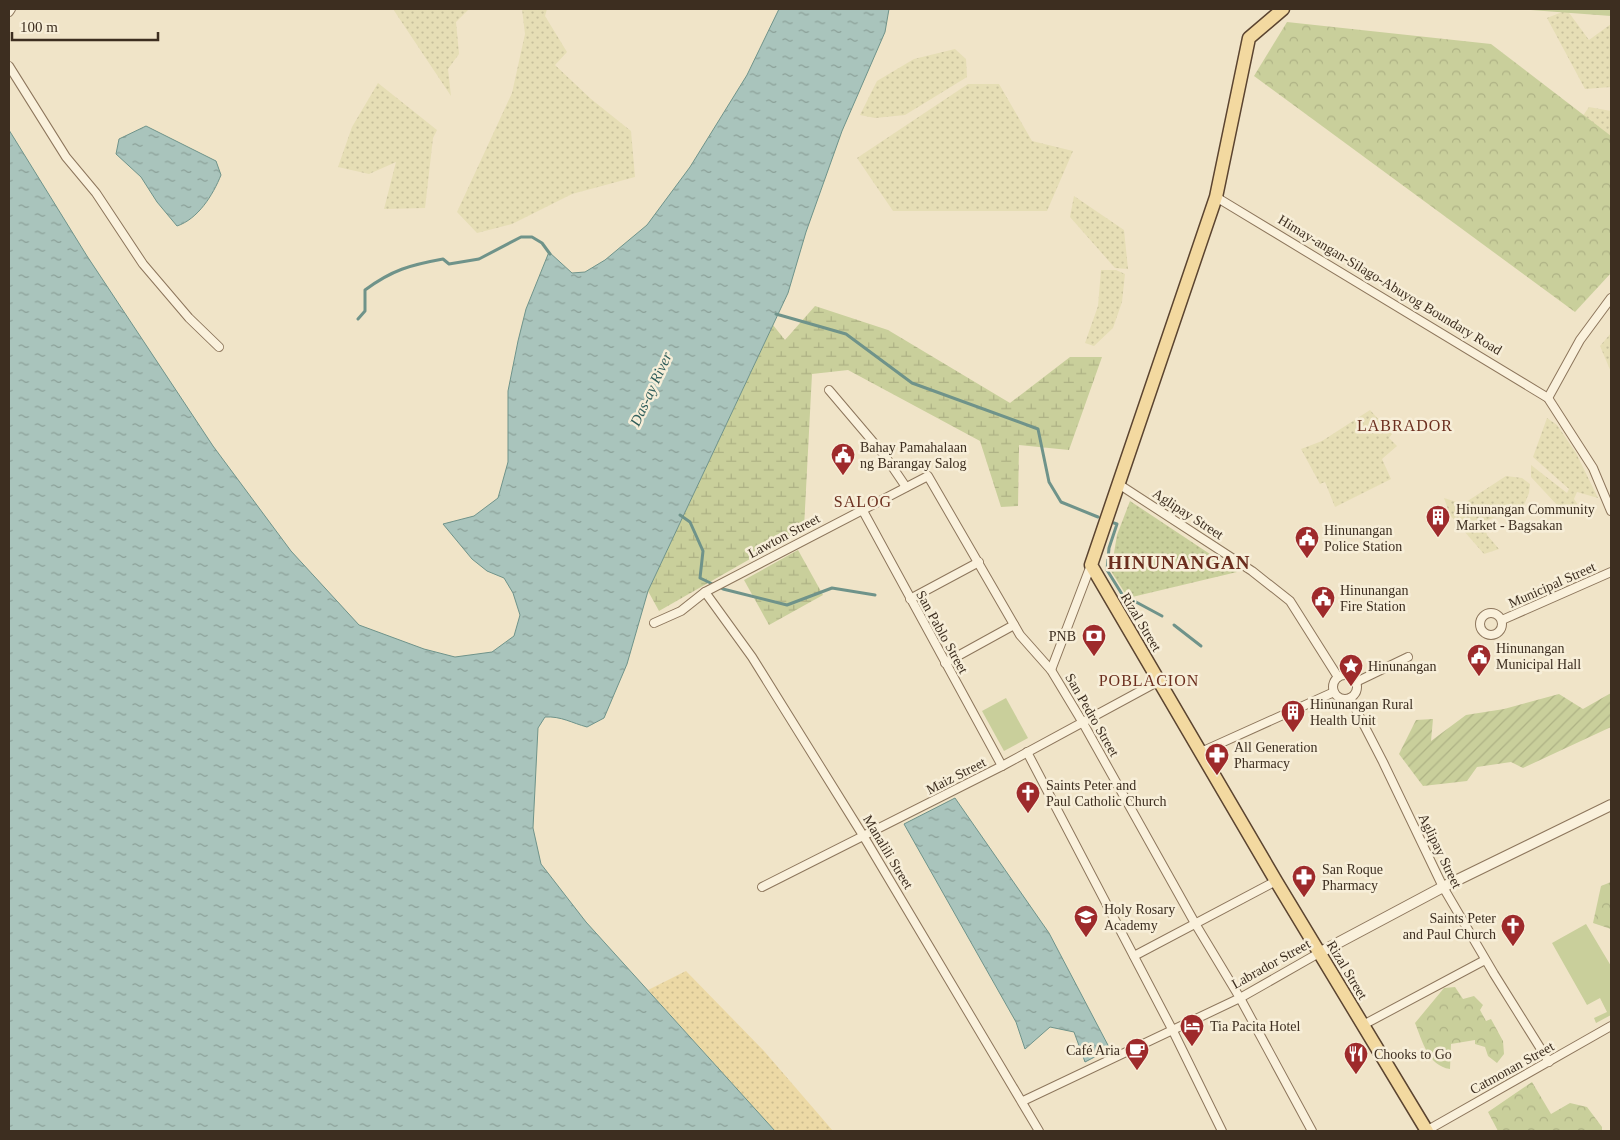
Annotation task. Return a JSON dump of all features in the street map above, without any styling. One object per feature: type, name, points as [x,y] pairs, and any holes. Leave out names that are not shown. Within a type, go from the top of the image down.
[{"type":"main road","points":[[1091,565],[1120,485],[1216,197],[1249,38],[1283,9]]},
{"type":"main road","name":"Rizal Street","points":[[1091,565],[1276,881],[1427,1131]]},
{"type":"street","points":[[9,66],[66,157],[96,193],[143,264],[190,318],[220,348]]},
{"type":"street","name":"Himay-angan-Silago-Abuyog Boundary Road","points":[[1216,197],[1548,398]]},
{"type":"street","points":[[1611,298],[1580,340],[1548,398],[1593,468],[1611,511]]},
{"type":"street","points":[[829,390],[885,456],[906,487]]},
{"type":"street","name":"Lawton Street","points":[[654,623],[681,611],[705,592],[928,476]]},
{"type":"street","name":"San Pedro Street","points":[[928,476],[1020,635],[1051,670],[1083,723],[1196,925],[1240,998],[1312,1131]]},
{"type":"street","name":"Aglipay Street","points":[[1120,485],[1252,571],[1290,602],[1338,677]]},
{"type":"street","name":"San Pablo Street","points":[[862,509],[1002,766]]},
{"type":"street","points":[[910,599],[979,562]]},
{"type":"street","points":[[1051,670],[1091,565]]},
{"type":"street","name":"Municipal Street","points":[[1502,620],[1611,572]]},
{"type":"street","name":"Manalili Street","points":[[705,592],[752,657],[864,837],[1023,1101],[1039,1131]]},
{"type":"street","points":[[945,663],[1014,624]]},
{"type":"street","points":[[1356,682],[1408,657]]},
{"type":"street","points":[[1346,675],[1356,682],[1355,693],[1350,698],[1339,697],[1334,692],[1334,682],[1338,677],[1346,675]]},
{"type":"street","name":"Maiz Street","points":[[762,887],[1002,766],[1159,680]]},
{"type":"street","points":[[1201,752],[1334,692]]},
{"type":"street","name":"Aglipay Street","points":[[1350,698],[1384,762],[1443,887],[1485,960],[1549,1062]]},
{"type":"street","points":[[1027,752],[1173,1031],[1222,1131]]},
{"type":"street","name":"Labrador Street","points":[[1023,1101],[1240,998],[1319,952],[1443,887],[1611,804]]},
{"type":"street","points":[[1134,956],[1196,925],[1276,881]]},
{"type":"street","points":[[1362,1025],[1485,960]]},
{"type":"street","name":"Catmonan Street","points":[[1427,1131],[1611,1026]]},
{"type":"shaded area","points":[[393,9],[469,9],[456,22],[459,54],[448,69],[451,96]]},
{"type":"shaded area","points":[[522,9],[547,9],[545,16],[567,52],[555,65],[591,99],[631,131],[635,177],[572,194],[512,224],[477,233],[457,212],[512,93],[525,34]]},
{"type":"shaded area","points":[[1567,10],[1589,40],[1611,24],[1611,87],[1585,89],[1547,18]]},
{"type":"shaded area","points":[[955,49],[966,59],[967,77],[905,115],[875,118],[860,115],[877,81],[914,59]]},
{"type":"shaded area","points":[[378,83],[437,130],[433,138],[425,208],[384,209],[396,162],[369,174],[338,167],[352,127]]},
{"type":"shaded area","points":[[968,84],[999,84],[1032,141],[1073,151],[1047,211],[893,211],[857,158]]},
{"type":"shaded area","points":[[1589,107],[1611,111],[1611,142],[1575,127]]},
{"type":"shaded area","points":[[1074,196],[1124,230],[1128,269],[1115,268],[1070,217]]},
{"type":"shaded area","points":[[1101,270],[1116,270],[1125,274],[1122,302],[1113,328],[1094,346],[1085,343],[1098,306]]},
{"type":"shaded area","points":[[1611,333],[1611,372],[1600,346]]},
{"type":"shaded area","points":[[1370,410],[1392,434],[1389,438],[1397,446],[1382,459],[1391,479],[1335,507],[1325,482],[1320,484],[1301,449],[1322,441]]},
{"type":"shaded area","points":[[1547,418],[1557,425],[1576,453],[1598,498],[1577,492],[1574,499],[1578,505],[1557,505],[1531,477],[1531,465],[1567,493],[1569,489],[1533,457]]},
{"type":"shaded area","points":[[1506,476],[1522,478],[1530,484],[1529,493],[1524,505],[1488,520],[1485,526],[1487,535],[1499,549],[1484,554],[1450,515],[1444,498],[1463,504]]},
{"type":"green space","points":[[1516,9],[1611,9],[1611,16]]},
{"type":"green space","points":[[1287,22],[1491,44],[1611,136],[1611,273],[1575,312],[1254,76]]},
{"type":"green space","points":[[815,306],[888,330],[1010,403],[1070,357],[1102,357],[1069,450],[1019,445],[1018,506],[1001,507],[980,441],[848,370],[812,374],[804,528],[659,611],[648,591],[773,325],[785,340]]},
{"type":"green space","points":[[1130,501],[1237,572],[1128,598],[1111,571],[1117,535]]},
{"type":"green space","points":[[798,550],[823,595],[769,625],[744,580]]},
{"type":"green space","points":[[1611,693],[1611,727],[1523,768],[1511,762],[1477,767],[1467,781],[1423,786],[1399,754],[1416,720],[1433,719],[1431,741],[1466,715],[1504,709],[1559,694],[1583,709]]},
{"type":"green space","points":[[1006,698],[1028,738],[1004,751],[982,711]]},
{"type":"green space","points":[[1611,882],[1611,929],[1593,923],[1601,886]]},
{"type":"green space","points":[[1586,924],[1611,966],[1611,1015],[1596,1023],[1594,1018],[1607,1012],[1600,998],[1587,1005],[1552,943]]},
{"type":"green space","points":[[1455,987],[1463,999],[1474,996],[1483,1005],[1480,1010],[1486,1021],[1491,1019],[1503,1041],[1504,1054],[1497,1063],[1488,1056],[1485,1047],[1475,1044],[1475,1040],[1451,1044],[1450,1069],[1442,1067],[1431,1058],[1423,1044],[1415,1023],[1444,988]]},
{"type":"green space","points":[[1532,1082],[1551,1114],[1570,1103],[1587,1107],[1602,1127],[1602,1131],[1498,1131],[1488,1112]]},
{"type":"sand","points":[[686,971],[764,1051],[833,1131],[775,1131],[648,990]]},
{"type":"water","name":"Das-ay River","points":[[779,9],[889,9],[885,32],[842,131],[806,232],[788,293],[648,591],[627,664],[604,718],[587,727],[561,719],[545,717],[538,728],[533,828],[541,864],[586,922],[775,1131],[9,1131],[9,130],[87,256],[213,446],[291,551],[359,625],[424,649],[455,657],[492,652],[514,636],[520,615],[513,593],[504,578],[487,571],[472,559],[443,524],[474,516],[498,498],[508,462],[508,391],[518,341],[526,309],[549,252],[572,273],[585,272],[605,260],[647,225],[690,167],[747,75]]},
{"type":"water","points":[[146,126],[216,161],[221,175],[214,190],[198,212],[185,223],[177,226],[157,202],[141,177],[116,154],[119,139]]},
{"type":"water","points":[[955,798],[1049,933],[1110,1049],[1085,1062],[1074,1032],[1050,1027],[1025,1049],[1016,1022],[904,824]]},
{"type":"waterway","points":[[358,319],[365,311],[365,290],[402,269],[443,259],[449,264],[479,259],[521,237],[532,237],[542,243],[550,254]]},
{"type":"waterway","points":[[776,314],[846,334],[912,383],[1038,429],[1049,482],[1061,502],[1098,517]]},
{"type":"waterway","points":[[680,515],[690,522],[703,551],[700,578],[723,589],[787,605],[832,588],[875,595]]},
{"type":"waterway","points":[[1114,523],[1117,524],[1109,548],[1107,570],[1125,599],[1136,602],[1162,616]]},
{"type":"waterway","points":[[1174,625],[1201,646]]},
{"type":"place","name":"Bahay Pamahalaan ng Barangay Salog","points":[[843,476]]},
{"type":"place","name":"Hinunangan Community Market - Bagsakan","points":[[1438,538]]},
{"type":"place","name":"Hinunangan Police Station","points":[[1307,559]]},
{"type":"place","name":"Hinunangan Fire Station","points":[[1323,619]]},
{"type":"place","name":"PNB","points":[[1094,657]]},
{"type":"place","name":"Hinunangan Municipal Hall","points":[[1479,677]]},
{"type":"place","name":"Hinunangan","points":[[1351,687]]},
{"type":"place","name":"Hinunangan Rural Health Unit","points":[[1293,733]]},
{"type":"place","name":"All Generation Pharmacy","points":[[1217,776]]},
{"type":"place","name":"Saints Peter and Paul Catholic Church","points":[[1028,814]]},
{"type":"place","name":"San Roque Pharmacy","points":[[1304,898]]},
{"type":"place","name":"Holy Rosary Academy","points":[[1086,938]]},
{"type":"place","name":"Saints Peter and Paul Church","points":[[1513,947]]},
{"type":"place","name":"Tia Pacita Hotel","points":[[1192,1047]]},
{"type":"place","name":"Café Aria","points":[[1137,1071]]},
{"type":"place","name":"Chooks to Go","points":[[1356,1075]]},
{"type":"district","name":"LABRADOR","points":[[1405,425]]},
{"type":"district","name":"SALOG","points":[[863,501]]},
{"type":"district","name":"HINUNANGAN","points":[[1179,562]]},
{"type":"district","name":"POBLACION","points":[[1149,680]]}]
